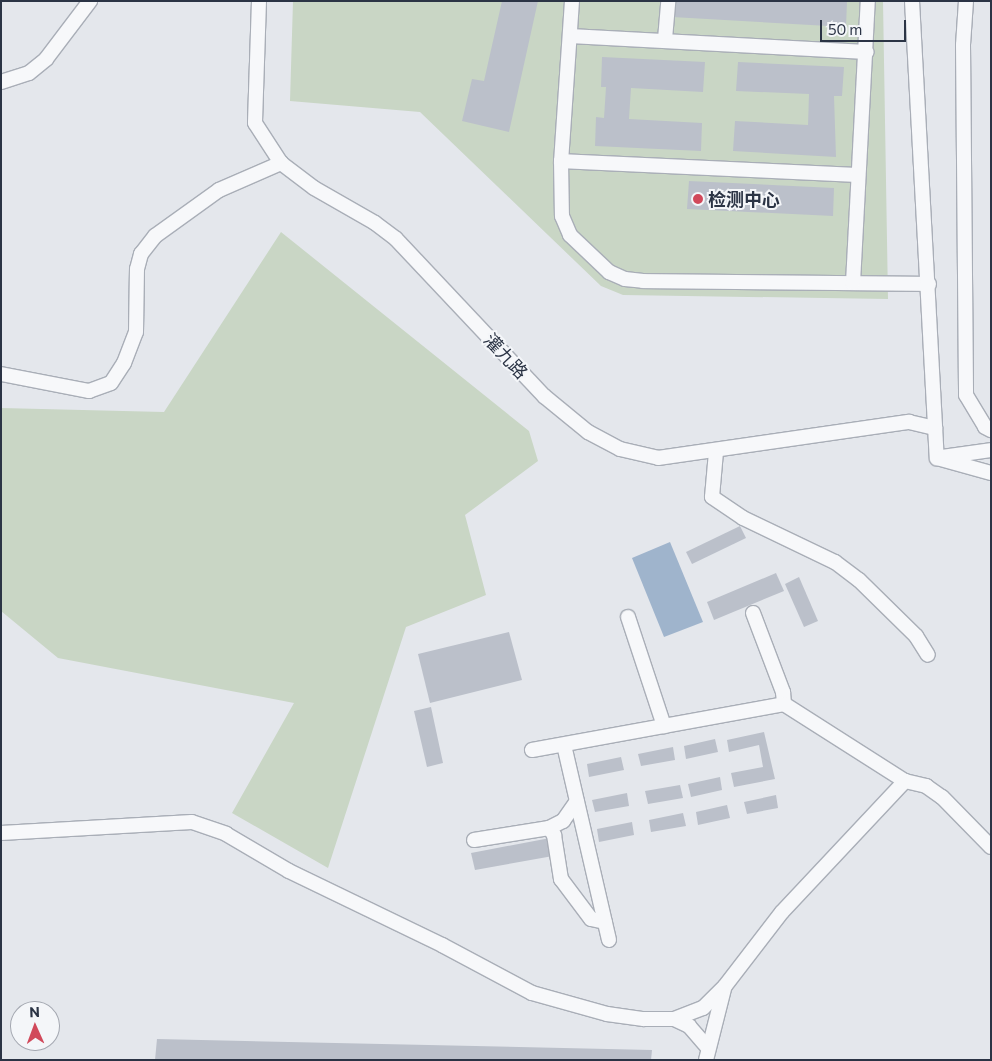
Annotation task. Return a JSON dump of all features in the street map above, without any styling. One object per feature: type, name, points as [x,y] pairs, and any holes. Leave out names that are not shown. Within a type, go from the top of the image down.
[{"type":"street","points":[[1,82],[28,73],[46,59],[90,1]]},
{"type":"street","name":"灌九路","points":[[259,1],[255,123],[281,163],[314,188],[375,223],[396,239],[544,396],[588,432],[620,449],[658,458],[716,452],[909,422],[935,428]]},
{"type":"street","points":[[572,1],[561,161],[562,216],[570,235],[609,272],[625,279],[928,284]]},
{"type":"street","points":[[665,40],[668,1]]},
{"type":"street","points":[[853,283],[856,175],[867,52],[868,1]]},
{"type":"street","points":[[912,1],[937,458]]},
{"type":"street","points":[[966,1],[963,45],[966,395],[985,426],[991,430]]},
{"type":"street","points":[[570,36],[867,52]]},
{"type":"street","points":[[561,161],[856,175]]},
{"type":"street","points":[[1,374],[89,391],[111,383],[124,364],[136,332],[137,269],[141,254],[155,236],[219,190],[281,163]]},
{"type":"street","points":[[937,458],[991,450]]},
{"type":"street","points":[[716,452],[712,497],[743,518],[835,562],[859,580],[916,636],[928,655]]},
{"type":"street","points":[[937,458],[991,473]]},
{"type":"street","points":[[752,613],[783,692],[784,704]]},
{"type":"street","points":[[628,617],[664,726]]},
{"type":"street","points":[[532,750],[784,704],[905,781],[926,786],[942,797],[991,847]]},
{"type":"street","points":[[564,745],[609,940]]},
{"type":"street","points":[[674,1019],[703,1008],[725,986],[782,912],[905,781]]},
{"type":"street","points":[[474,840],[549,828],[563,821],[577,801]]},
{"type":"street","points":[[1,833],[192,822],[226,834],[289,871],[442,945],[532,993],[607,1014],[674,1019],[689,1026],[707,1054]]},
{"type":"street","points":[[549,828],[554,836],[561,880],[591,919],[605,922]]},
{"type":"street","points":[[707,1054],[725,986]]},
{"type":"green space","name":"检测中心","points":[[293,1],[883,1],[888,299],[623,295],[601,286],[420,112],[290,101]]},
{"type":"green space","points":[[281,232],[529,431],[538,461],[465,515],[486,595],[406,627],[328,868],[232,813],[294,703],[58,658],[1,611],[1,408],[164,412]]},
{"type":"water","points":[[670,542],[703,622],[664,637],[632,558]]},
{"type":"building","points":[[502,1],[538,1],[509,132],[462,121],[472,79],[484,81]]},
{"type":"building","points":[[673,1],[847,1],[846,27],[672,17]]},
{"type":"building","points":[[602,57],[705,62],[703,92],[631,88],[629,119],[702,123],[701,151],[595,146],[596,117],[604,118],[606,87],[601,87]]},
{"type":"building","points":[[738,62],[844,67],[842,96],[834,96],[836,157],[733,151],[735,121],[808,125],[809,94],[736,91]]},
{"type":"building","points":[[689,181],[834,188],[833,216],[687,209]]},
{"type":"building","points":[[740,526],[746,538],[692,564],[686,552]]},
{"type":"building","points":[[776,573],[784,591],[714,620],[707,602]]},
{"type":"building","points":[[799,577],[818,621],[804,627],[785,584]]},
{"type":"building","points":[[509,632],[522,680],[430,703],[418,654]]},
{"type":"building","points":[[431,707],[443,763],[427,767],[414,711]]},
{"type":"building","points":[[764,732],[775,779],[734,787],[731,773],[763,767],[759,745],[729,752],[727,740]]},
{"type":"building","points":[[715,739],[718,752],[686,759],[684,746]]},
{"type":"building","points":[[673,747],[675,760],[641,766],[638,754]]},
{"type":"building","points":[[621,757],[624,770],[589,777],[587,764]]},
{"type":"building","points":[[720,777],[722,790],[691,797],[688,784]]},
{"type":"building","points":[[680,785],[683,798],[648,804],[645,791]]},
{"type":"building","points":[[627,793],[629,806],[595,812],[592,800]]},
{"type":"building","points":[[776,795],[778,808],[747,814],[744,802]]},
{"type":"building","points":[[727,805],[730,818],[698,825],[696,812]]},
{"type":"building","points":[[683,813],[686,826],[651,832],[649,820]]},
{"type":"building","points":[[632,822],[634,835],[599,842],[597,829]]},
{"type":"building","points":[[550,838],[553,856],[475,870],[471,853]]},
{"type":"building","points":[[157,1039],[652,1050],[651,1060],[155,1060]]},
{"type":"place","name":"检测中心","points":[[698,199]]}]
